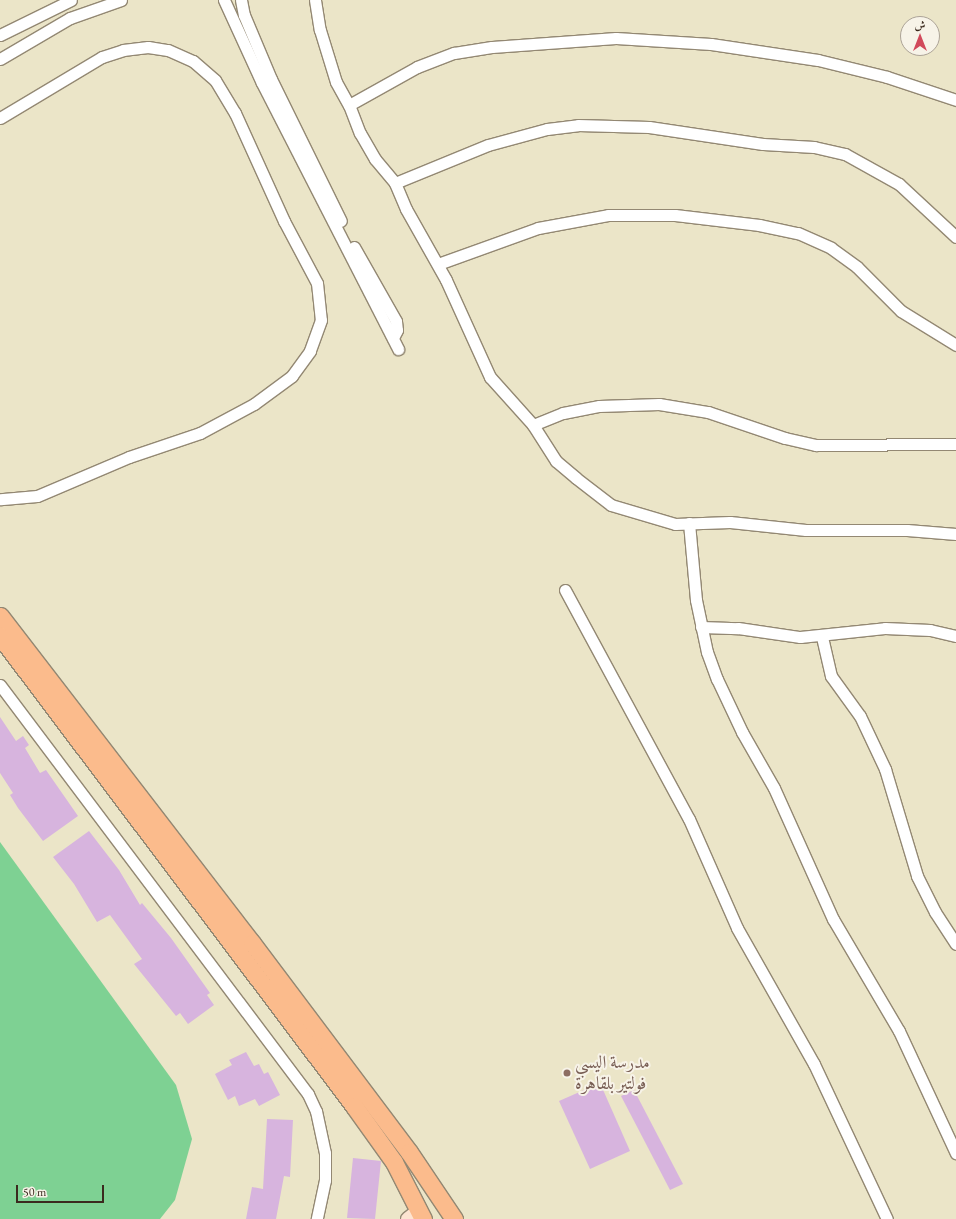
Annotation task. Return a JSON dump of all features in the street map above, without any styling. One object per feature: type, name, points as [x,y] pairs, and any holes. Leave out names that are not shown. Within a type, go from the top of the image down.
[{"type":"main road","points":[[0,616],[273,971],[409,1152],[454,1219]]},
{"type":"main road","points":[[0,636],[354,1106],[394,1162],[416,1217]]},
{"type":"street","points":[[0,35],[71,0]]},
{"type":"street","points":[[0,59],[70,18],[120,0]]},
{"type":"street","points":[[224,0],[262,84],[398,349]]},
{"type":"street","points":[[241,0],[244,15],[271,79],[342,223],[396,321],[397,330],[393,338]]},
{"type":"street","points":[[315,0],[326,56],[336,82],[349,105],[360,133],[375,159],[395,183],[406,209],[438,264],[490,377],[533,425],[556,461],[611,505],[661,521],[689,523],[730,522],[806,530],[907,530],[956,534]]},
{"type":"street","points":[[349,105],[418,67],[454,53],[492,47],[616,38],[712,44],[818,60],[887,77],[956,100]]},
{"type":"street","points":[[0,116],[102,57],[123,50],[148,47],[168,50],[193,61],[215,80],[235,113],[284,221],[317,283],[321,320],[310,351],[292,376],[254,404],[200,433],[129,457],[37,496],[0,499]]},
{"type":"street","points":[[395,183],[488,145],[540,130],[578,125],[649,127],[763,144],[814,147],[845,154],[899,184],[956,237]]},
{"type":"street","points":[[438,264],[538,228],[608,215],[675,215],[759,225],[798,233],[831,248],[857,267],[901,312],[956,344]]},
{"type":"street","points":[[533,425],[584,408],[613,404],[659,404],[708,412],[785,438],[816,445],[956,444]]},
{"type":"street","points":[[689,523],[701,627],[707,652],[729,706],[774,788],[833,919],[899,1031],[956,1153]]},
{"type":"street","points":[[565,590],[689,819],[740,934],[814,1064],[887,1219]]},
{"type":"street","points":[[701,627],[738,628],[778,636],[822,636],[885,628],[930,630],[956,636]]},
{"type":"street","points":[[822,636],[831,676],[860,716],[885,769],[917,876],[935,912],[956,944]]},
{"type":"street","points":[[0,685],[308,1094],[316,1111],[325,1153],[325,1180],[317,1219]]},
{"type":"green space","points":[[0,842],[176,1085],[192,1139],[175,1200],[160,1219],[0,1219]]},
{"type":"building","points":[[0,717],[16,741],[23,736],[29,745],[25,748],[40,773],[46,770],[78,816],[43,841],[18,808],[10,795],[13,793],[0,773]]},
{"type":"building","points":[[89,831],[119,870],[140,905],[142,903],[171,938],[210,993],[207,995],[214,1005],[188,1024],[180,1013],[176,1016],[134,964],[142,959],[110,915],[97,922],[74,884],[53,857]]},
{"type":"building","points":[[246,1052],[254,1066],[259,1064],[264,1074],[268,1072],[280,1095],[259,1106],[255,1099],[239,1106],[235,1096],[228,1100],[215,1074],[232,1065],[229,1060]]},
{"type":"building","points":[[600,1083],[630,1151],[590,1169],[559,1101]]},
{"type":"building","points":[[634,1090],[683,1184],[670,1190],[621,1096]]},
{"type":"building","points":[[267,1119],[293,1120],[290,1177],[284,1176],[276,1219],[246,1219],[252,1187],[263,1189]]},
{"type":"building","points":[[353,1158],[381,1161],[375,1219],[347,1218]]},
{"type":"place","name":"مدرسة اليسي فولتير بلقاهرة","points":[[567,1073]]}]
